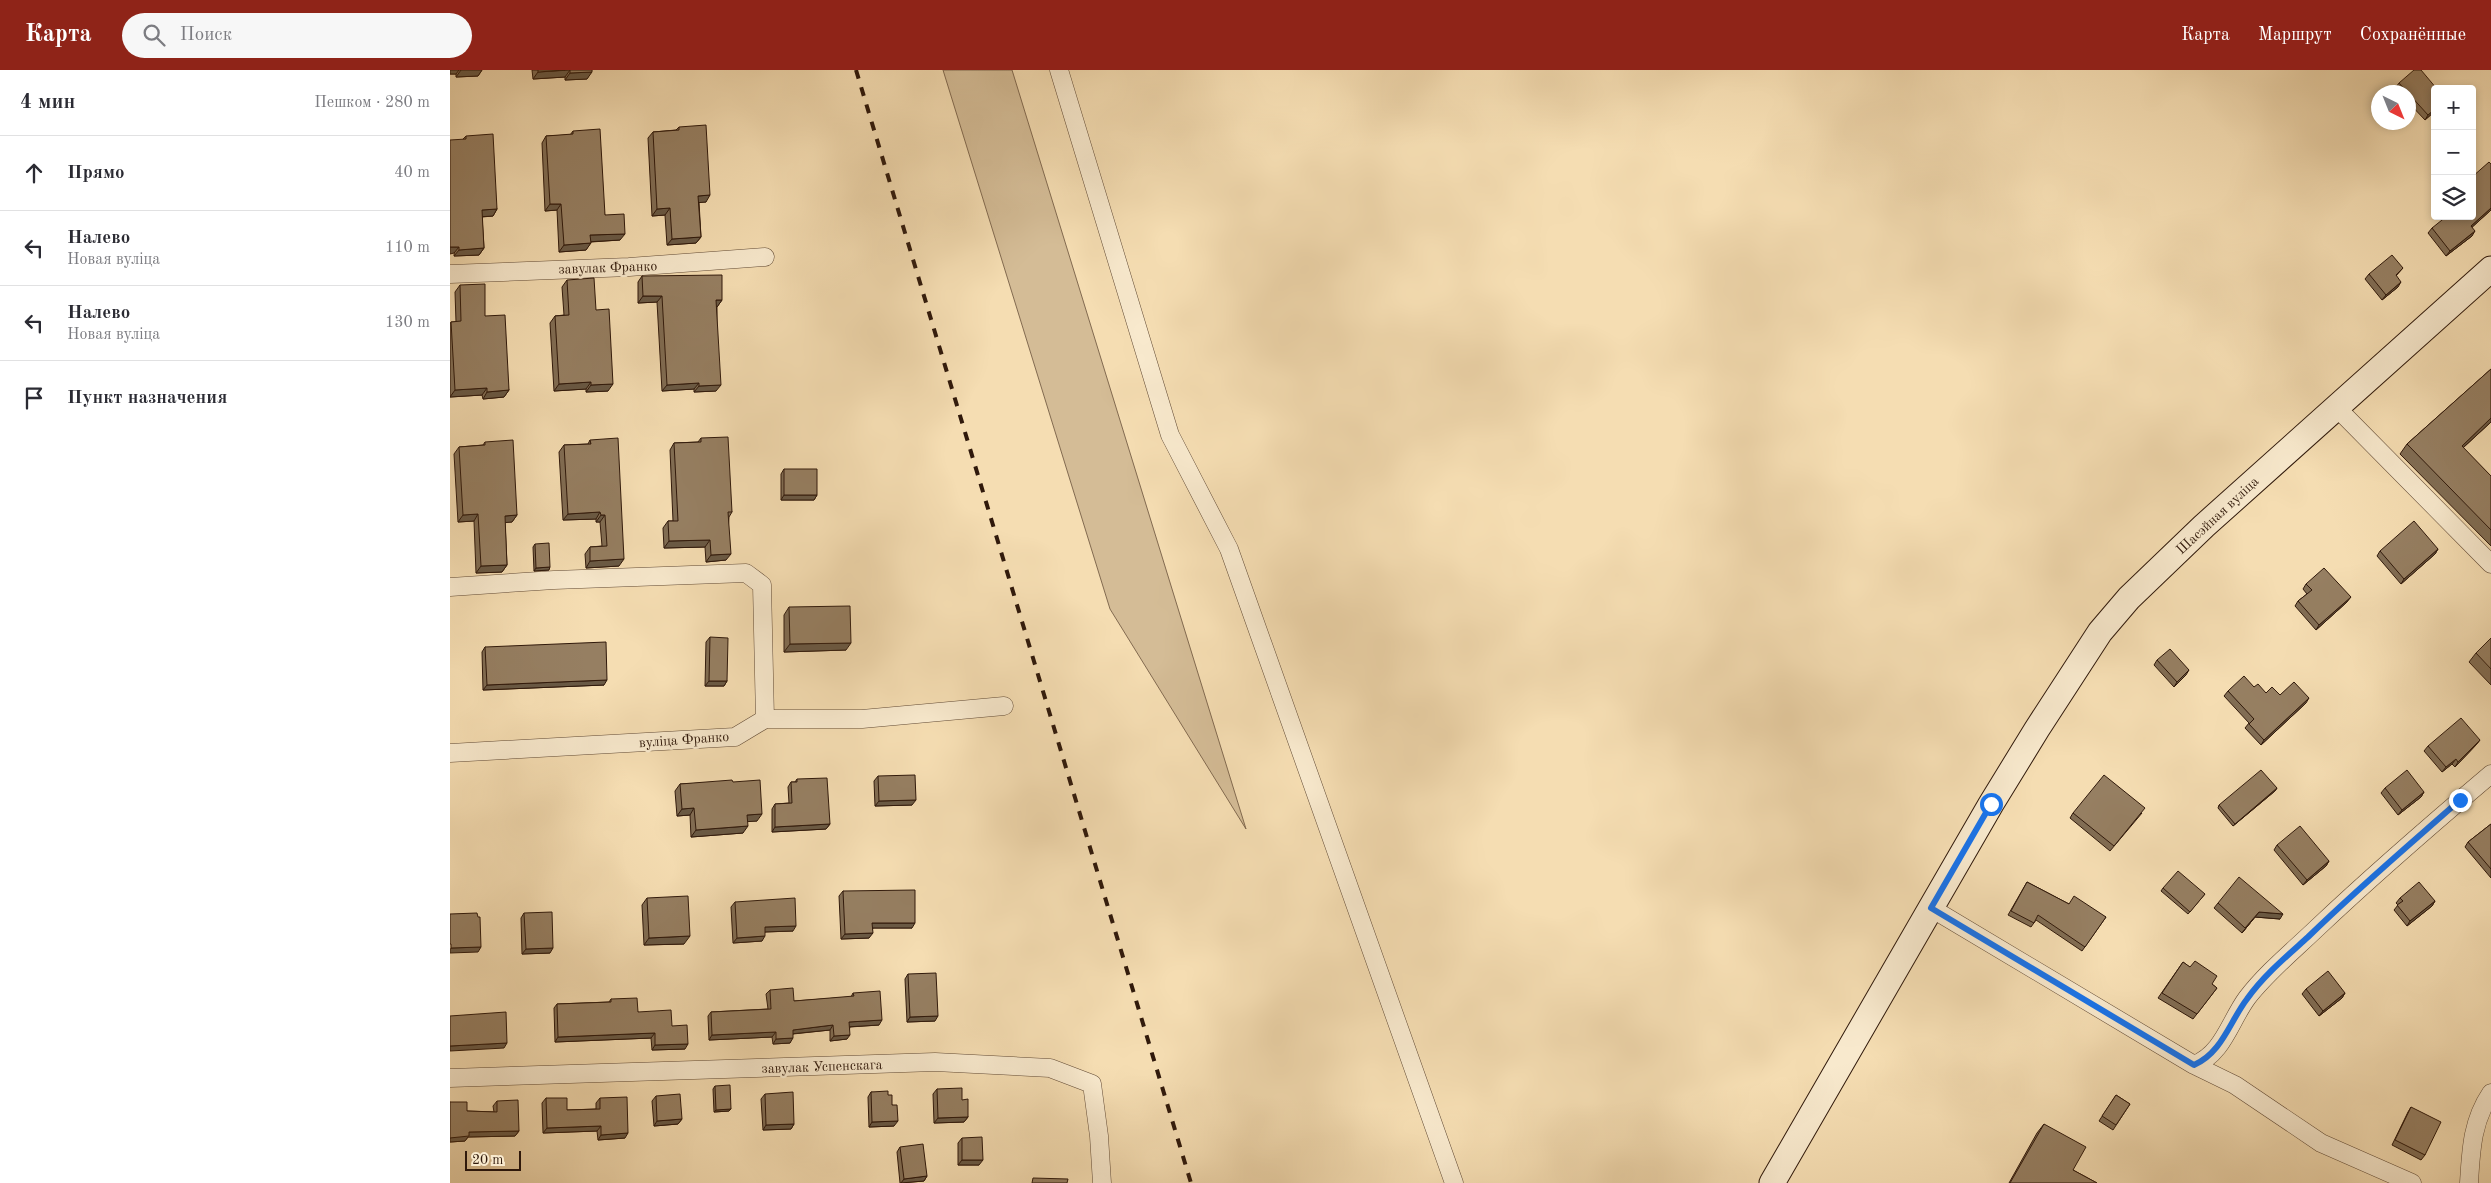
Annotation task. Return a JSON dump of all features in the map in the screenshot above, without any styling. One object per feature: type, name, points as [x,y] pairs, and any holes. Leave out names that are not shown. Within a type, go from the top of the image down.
[{"type":"main road","name":"Шасэйная вуліца","points":[[1772,1183],[1991,804],[2095,640],[2129,598],[2268,466],[2338,408],[2491,269]]},
{"type":"street","points":[[1059,70],[1170,435],[1229,549],[1454,1183]]},
{"type":"street","name":"завулак Франко","points":[[450,274],[629,267],[766,257]]},
{"type":"street","points":[[2338,408],[2491,564]]},
{"type":"street","points":[[450,587],[554,580],[746,573],[762,585],[766,719],[862,719],[1004,706]]},
{"type":"street","name":"вуліца Франко","points":[[450,753],[735,737],[766,719]]},
{"type":"street","points":[[2194,1065],[2202,1062],[2219,1044],[2246,1000],[2262,981],[2357,890],[2491,774]]},
{"type":"street","points":[[1931,908],[2194,1065],[2235,1085],[2321,1143],[2412,1183]]},
{"type":"street","name":"завулак Успенскага","points":[[450,1078],[935,1062],[1050,1068],[1092,1084],[1099,1136],[1102,1183]]},
{"type":"street","points":[[2469,1183],[2473,1130],[2481,1108],[2491,1093]]},
{"type":"shaded area","points":[[943,70],[1012,70],[1246,829],[1110,609]]},
{"type":"building","points":[[538,70],[565,70],[538,72]]},
{"type":"building","points":[[570,70],[592,70],[592,72],[570,73]]},
{"type":"building","points":[[2414,70],[2421,70],[2434,85],[2431,85],[2431,112],[2428,115],[2416,102],[2416,85],[2401,85],[2399,83]]},
{"type":"building","points":[[706,125],[710,195],[698,196],[701,237],[672,239],[670,208],[657,209],[653,132],[679,130],[679,127]]},
{"type":"building","points":[[600,129],[605,215],[624,214],[625,234],[590,235],[591,243],[564,245],[561,204],[550,204],[546,136]]},
{"type":"building","points":[[493,134],[497,209],[482,210],[484,248],[459,250],[459,247],[450,247],[450,140],[466,139],[466,136]]},
{"type":"building","points":[[2489,162],[2491,164],[2491,208],[2471,226],[2475,231],[2450,251],[2432,228],[2442,220],[2476,220],[2476,173]]},
{"type":"building","points":[[2392,255],[2403,268],[2396,275],[2401,282],[2386,295],[2369,274]]},
{"type":"building","points":[[722,275],[722,300],[716,300],[721,385],[699,386],[699,383],[667,385],[662,296],[643,296],[642,276]]},
{"type":"building","points":[[594,278],[596,310],[609,309],[613,384],[591,385],[591,382],[559,384],[555,316],[569,315],[567,280]]},
{"type":"building","points":[[485,284],[485,316],[505,315],[509,390],[487,392],[487,388],[455,390],[451,322],[461,321],[460,285]]},
{"type":"building","points":[[2491,369],[2491,418],[2462,446],[2491,476],[2491,530],[2407,444]]},
{"type":"building","points":[[728,437],[732,512],[728,512],[731,554],[711,555],[710,540],[669,541],[668,521],[678,521],[674,443],[701,442],[701,438]]},
{"type":"building","points":[[618,438],[624,559],[590,561],[590,547],[607,546],[605,515],[601,515],[600,512],[568,514],[564,445],[591,444],[590,440]]},
{"type":"building","points":[[513,440],[517,515],[505,516],[507,565],[481,566],[478,514],[463,515],[459,447],[485,445],[485,442]]},
{"type":"building","points":[[784,469],[817,469],[817,495],[784,495]]},
{"type":"building","points":[[2414,521],[2438,549],[2404,579],[2380,551]]},
{"type":"building","points":[[549,543],[550,567],[536,568],[535,544]]},
{"type":"building","points":[[2324,568],[2351,597],[2319,625],[2298,601],[2312,590],[2306,584]]},
{"type":"building","points":[[850,606],[851,643],[790,644],[789,607]]},
{"type":"building","points":[[710,637],[728,638],[727,681],[709,681]]},
{"type":"building","points":[[2491,638],[2491,669],[2476,653]]},
{"type":"building","points":[[606,642],[607,680],[487,685],[485,647]]},
{"type":"building","points":[[2170,649],[2189,670],[2177,682],[2157,660]]},
{"type":"building","points":[[2244,676],[2254,687],[2258,684],[2266,693],[2272,687],[2280,695],[2294,682],[2309,698],[2264,740],[2249,724],[2254,719],[2228,691]]},
{"type":"building","points":[[2461,718],[2480,740],[2458,762],[2456,759],[2446,767],[2428,746]]},
{"type":"building","points":[[2261,770],[2277,788],[2235,824],[2219,805]]},
{"type":"building","points":[[2407,770],[2424,792],[2402,810],[2385,788]]},
{"type":"building","points":[[915,775],[916,800],[879,801],[878,776]]},
{"type":"building","points":[[2104,775],[2145,808],[2114,846],[2073,813]]},
{"type":"building","points":[[827,778],[830,824],[775,827],[775,804],[792,803],[791,782],[797,782],[797,779]]},
{"type":"building","points":[[732,780],[733,782],[760,780],[762,814],[747,815],[748,826],[696,830],[694,808],[682,809],[680,784]]},
{"type":"building","points":[[2491,824],[2491,869],[2468,842]]},
{"type":"building","points":[[2300,826],[2329,861],[2307,880],[2277,845]]},
{"type":"building","points":[[2178,871],[2205,894],[2190,912],[2163,888]]},
{"type":"building","points":[[2239,877],[2283,914],[2259,912],[2245,928],[2218,903]]},
{"type":"building","points":[[2027,882],[2069,904],[2074,896],[2106,917],[2085,947],[2038,915],[2034,923],[2011,911]]},
{"type":"building","points":[[2419,882],[2435,901],[2410,921],[2397,905],[2403,901],[2400,898]]},
{"type":"building","points":[[915,890],[915,923],[872,923],[873,933],[845,934],[843,891]]},
{"type":"building","points":[[688,896],[690,936],[649,938],[647,898]]},
{"type":"building","points":[[795,898],[796,926],[765,927],[765,936],[737,938],[735,902]]},
{"type":"building","points":[[552,912],[553,948],[526,949],[524,913]]},
{"type":"building","points":[[477,913],[478,917],[480,917],[481,947],[451,948],[450,914]]},
{"type":"building","points":[[2195,961],[2217,976],[2212,984],[2217,988],[2197,1014],[2162,993],[2183,962],[2190,967]]},
{"type":"building","points":[[2328,971],[2345,993],[2323,1011],[2306,989]]},
{"type":"building","points":[[936,973],[938,1016],[910,1017],[908,974]]},
{"type":"building","points":[[793,988],[794,1001],[854,996],[853,993],[880,991],[882,1020],[849,1022],[850,1035],[834,1036],[833,1025],[793,1030],[793,1038],[776,1039],[776,1032],[712,1035],[711,1012],[771,1009],[770,990]]},
{"type":"building","points":[[637,998],[638,1012],[671,1010],[672,1026],[687,1025],[688,1044],[655,1045],[655,1033],[558,1037],[557,1004],[611,1002],[611,999]]},
{"type":"building","points":[[506,1012],[507,1043],[450,1046],[450,1016]]},
{"type":"building","points":[[730,1085],[731,1109],[716,1110],[715,1086]]},
{"type":"building","points":[[962,1088],[962,1100],[968,1099],[968,1117],[938,1118],[937,1089]]},
{"type":"building","points":[[888,1091],[888,1095],[892,1095],[892,1105],[897,1105],[898,1121],[872,1122],[871,1092]]},
{"type":"building","points":[[793,1092],[794,1124],[766,1125],[765,1094]]},
{"type":"building","points":[[680,1094],[682,1119],[657,1121],[656,1096]]},
{"type":"building","points":[[2116,1095],[2130,1104],[2116,1125],[2102,1116]]},
{"type":"building","points":[[627,1097],[628,1133],[601,1135],[601,1126],[547,1128],[546,1098],[567,1098],[567,1110],[600,1109],[600,1098]]},
{"type":"building","points":[[518,1100],[519,1131],[469,1132],[469,1136],[450,1138],[450,1102],[467,1102],[467,1111],[497,1112],[497,1101]]},
{"type":"building","points":[[2411,1107],[2441,1122],[2425,1155],[2395,1140]]},
{"type":"building","points":[[2044,1124],[2086,1147],[2073,1170],[2097,1183],[2010,1183]]},
{"type":"building","points":[[982,1137],[983,1160],[962,1160],[962,1138]]},
{"type":"building","points":[[923,1144],[927,1176],[904,1179],[900,1147]]},
{"type":"building","points":[[1033,1178],[1068,1179],[1067,1183],[1032,1183]]},
{"type":"railway","points":[[856,70],[1191,1183]]},
{"type":"route","points":[[1991,804],[1931,908],[2194,1065],[2202,1062],[2219,1044],[2246,1000],[2262,981],[2357,890],[2460,800]]}]
